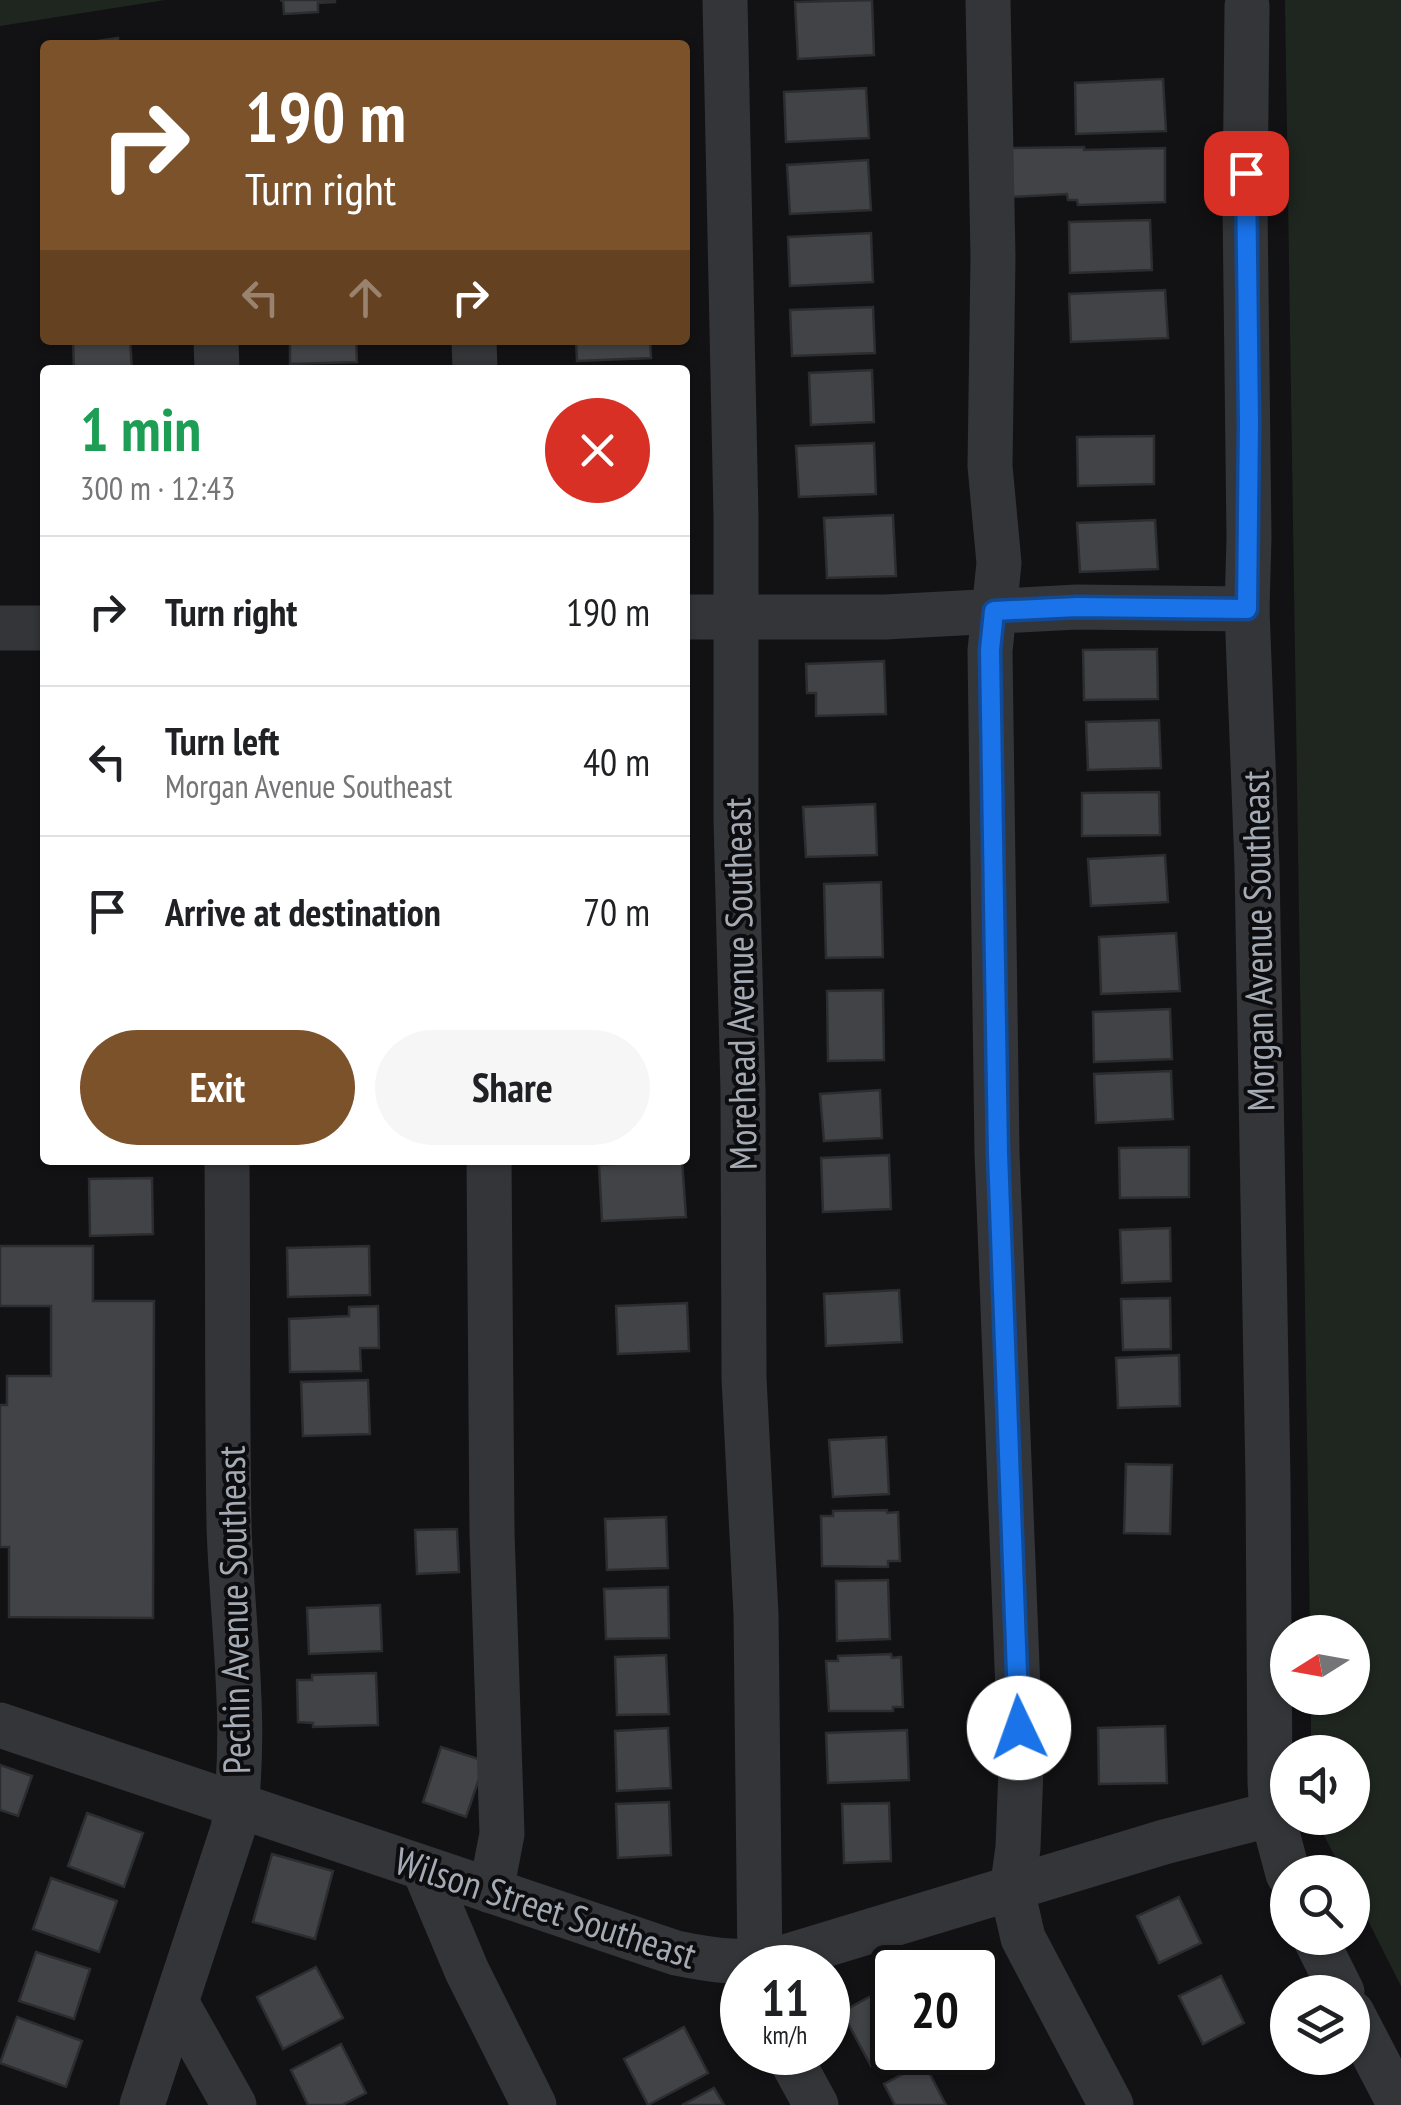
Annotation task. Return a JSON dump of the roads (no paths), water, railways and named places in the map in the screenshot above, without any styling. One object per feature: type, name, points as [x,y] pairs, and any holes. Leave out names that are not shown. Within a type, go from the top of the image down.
[{"type":"street","name":"Morehead Avenue Southeast","points":[[725,0],[744,1378],[756,1614],[759,1945]]},
{"type":"street","points":[[988,0],[993,256],[990,466],[1000,563],[990,650],[998,1153],[1020,1768],[1018,1848],[1012,1890],[1022,1938],[1111,2105]]},
{"type":"street","name":"Morgan Avenue Southeast","points":[[1248,6],[1247,609],[1258,886],[1271,1735]]},
{"type":"street","points":[[690,617],[884,617],[1077,607],[1247,609]]},
{"type":"street","points":[[0,628],[40,628]]},
{"type":"street","name":"Pechin Avenue Southeast","points":[[142,2105],[232,1829],[236,1805],[241,1744],[230,1528],[227,1165]]},
{"type":"street","points":[[489,1165],[492,1532],[502,1834],[492,1891]]},
{"type":"street","name":"Wilson Street Southeast","points":[[0,1725],[424,1869],[676,1952],[720,1963]]},
{"type":"street","name":"Wilson Street Southeast","points":[[826,1945],[1164,1842],[1270,1815]]},
{"type":"street","points":[[424,1869],[467,1971],[534,2105]]},
{"type":"street","points":[[176,2002],[234,2105]]},
{"type":"street","points":[[1370,2048],[1400,2105]]},
{"type":"street","points":[[800,2075],[816,2105]]}]
